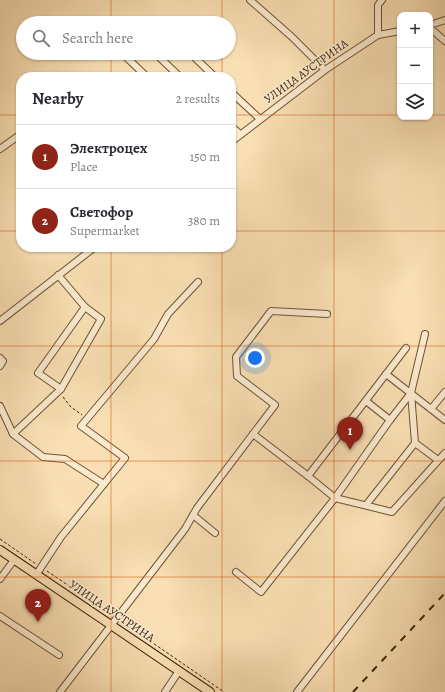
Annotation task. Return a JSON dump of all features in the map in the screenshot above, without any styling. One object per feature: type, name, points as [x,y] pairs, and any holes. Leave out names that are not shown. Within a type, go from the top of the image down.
[{"type":"main road","name":"УЛИЦА АУСТРИНА","points":[[0,550],[210,692]]},
{"type":"street","points":[[250,0],[292,37],[325,70]]},
{"type":"street","points":[[378,34],[378,5],[382,0]]},
{"type":"street","points":[[433,24],[445,20]]},
{"type":"street","name":"УЛИЦА АУСТРИНА","points":[[236,138],[325,70],[378,34],[397,31]]},
{"type":"street","points":[[433,31],[445,41]]},
{"type":"street","points":[[129,60],[142,72]]},
{"type":"street","points":[[162,60],[175,72]]},
{"type":"street","points":[[197,60],[210,72]]},
{"type":"street","points":[[236,97],[260,119]]},
{"type":"street","points":[[236,130],[240,134]]},
{"type":"street","points":[[0,149],[16,138]]},
{"type":"street","points":[[0,320],[88,252]]},
{"type":"street","points":[[13,434],[60,390],[101,319],[85,307],[58,275]]},
{"type":"street","points":[[36,575],[61,538],[125,458],[81,426],[154,339],[168,314],[198,282]]},
{"type":"street","points":[[60,390],[38,373],[85,307]]},
{"type":"street","points":[[60,692],[185,529],[193,515],[275,405],[237,376],[236,357],[271,311],[327,314]]},
{"type":"street","points":[[366,506],[415,443],[410,393],[425,334]]},
{"type":"street","points":[[308,476],[406,348]]},
{"type":"street","points":[[0,358],[4,361],[0,366]]},
{"type":"street","points":[[386,374],[445,420]]},
{"type":"street","points":[[431,410],[445,392]]},
{"type":"street","points":[[236,572],[261,592],[335,498],[410,393]]},
{"type":"street","points":[[366,401],[390,420]]},
{"type":"street","points":[[0,406],[13,434],[43,457],[65,460],[104,484]]},
{"type":"street","points":[[253,434],[335,498],[392,512],[445,453]]},
{"type":"street","points":[[415,443],[438,460]]},
{"type":"street","points":[[297,692],[445,501]]},
{"type":"street","points":[[434,515],[445,511]]},
{"type":"street","points":[[193,515],[216,533]]},
{"type":"street","points":[[0,579],[14,560]]},
{"type":"street","points":[[0,616],[59,655]]},
{"type":"street","points":[[166,692],[179,671]]},
{"type":"path","points":[[60,390],[71,407],[86,419]]},
{"type":"railway","points":[[353,692],[445,593]]},
{"type":"place","name":"Электроцех","points":[[350,450]]},
{"type":"place","name":"Светофор","points":[[38,622]]}]
